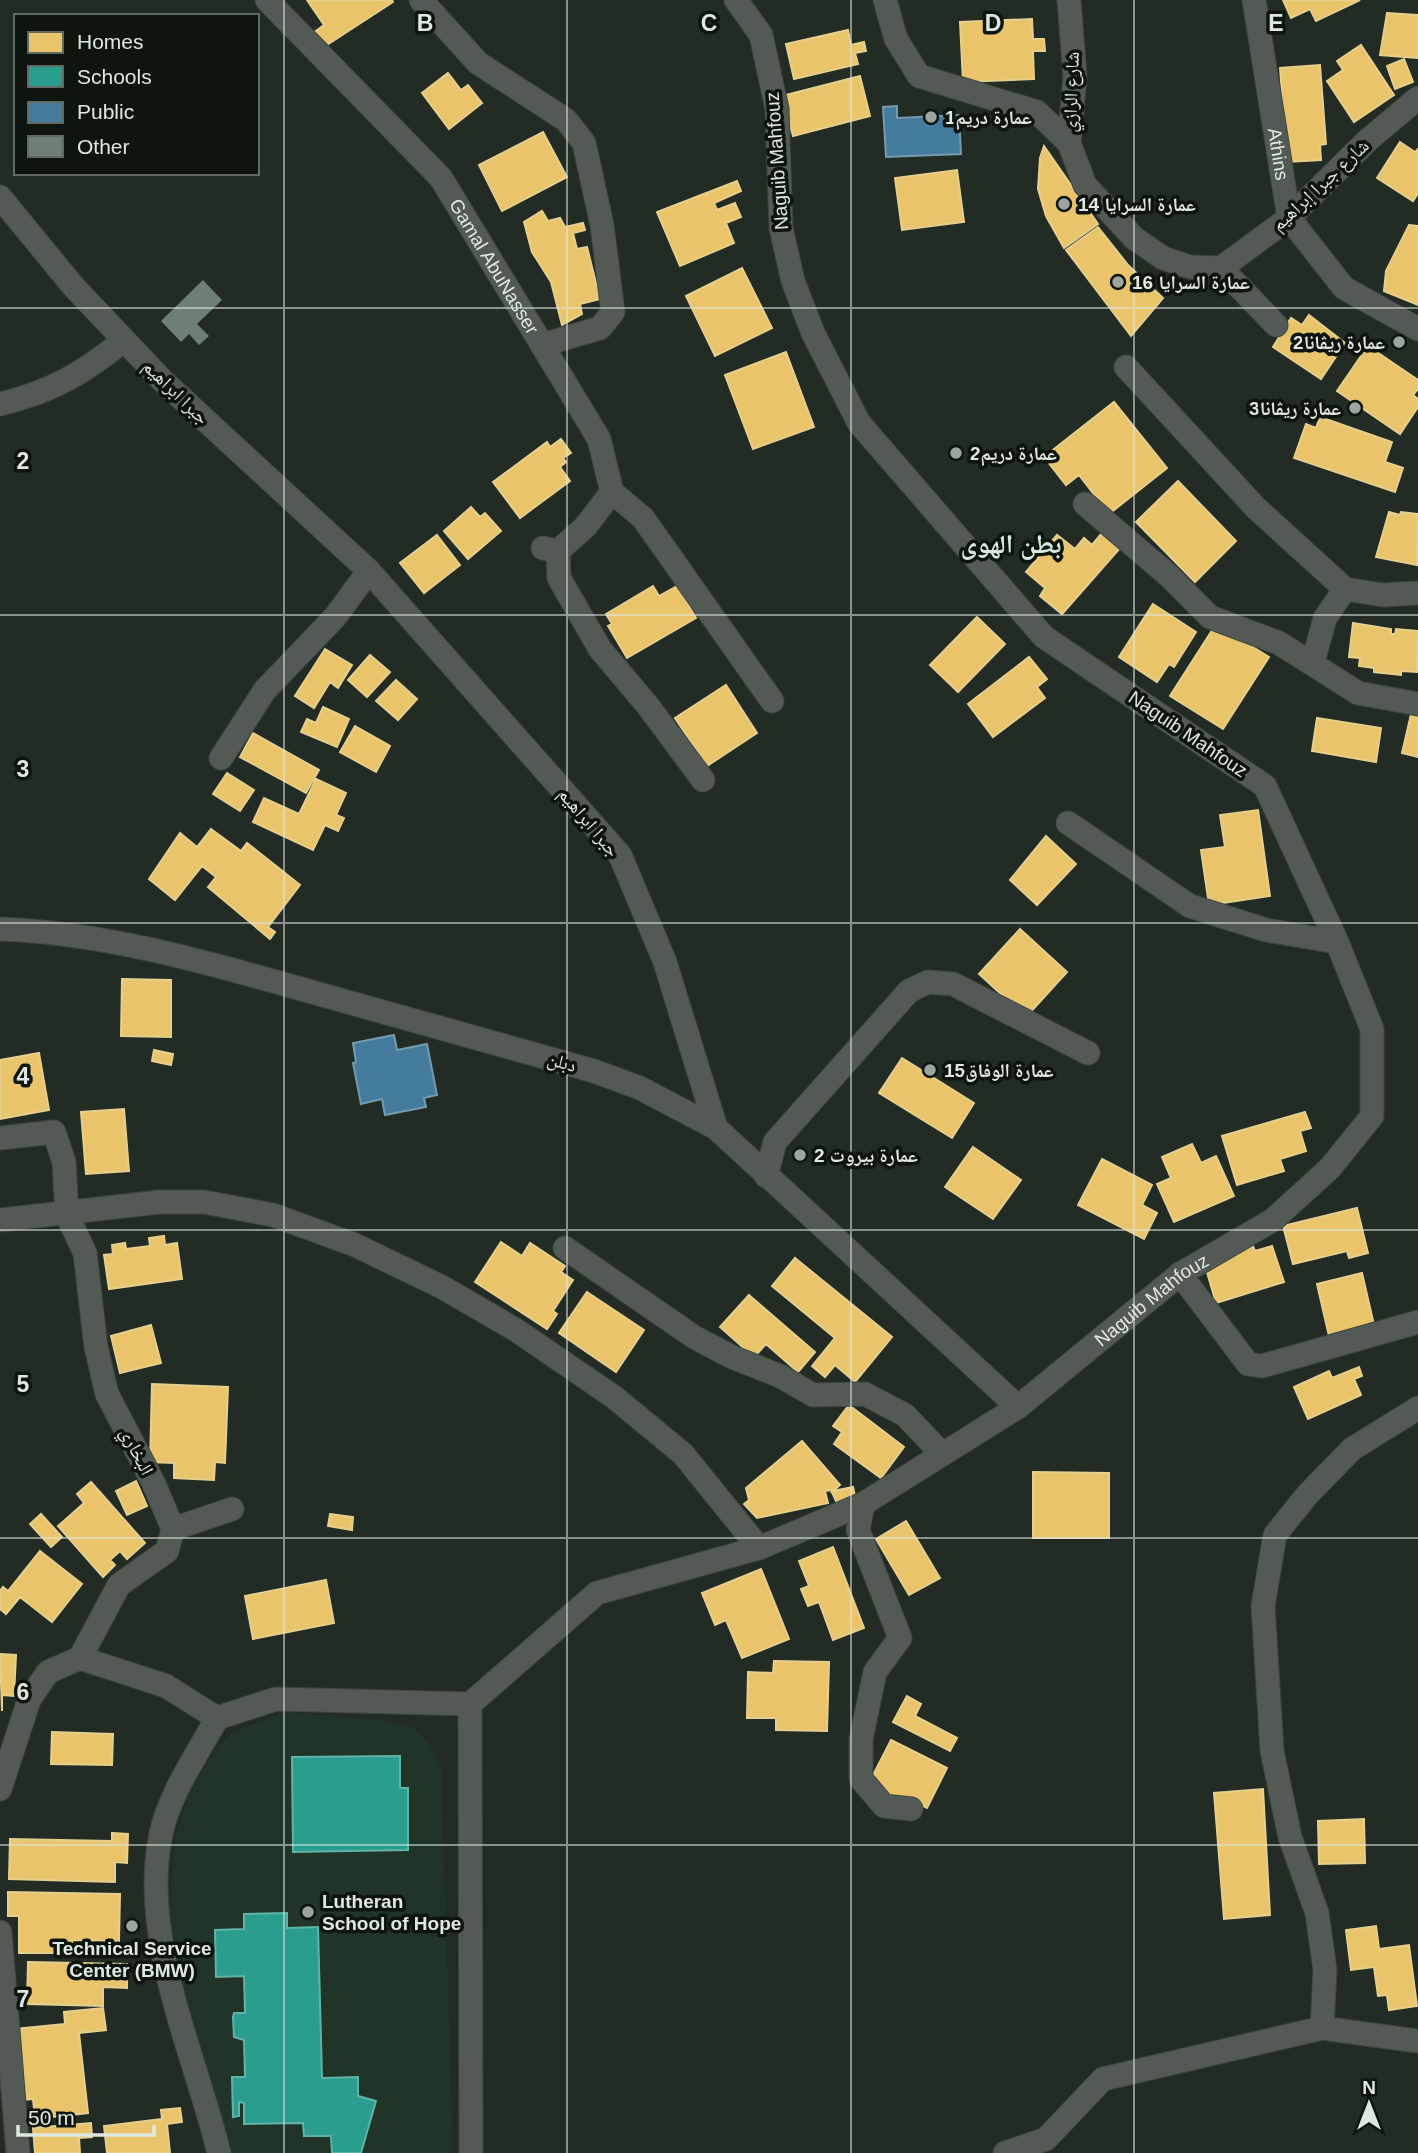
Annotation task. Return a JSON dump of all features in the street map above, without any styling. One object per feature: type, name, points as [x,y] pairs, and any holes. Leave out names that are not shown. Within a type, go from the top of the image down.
[{"type":"street","name":"Gamal AbuNasser","points":[[267,0],[441,178],[599,439],[612,492]]},
{"type":"street","points":[[422,0],[478,63],[566,120],[584,143],[602,225],[613,312],[600,328],[542,345]]},
{"type":"street","name":"Naguib Mahfouz","points":[[470,1704],[597,1593],[759,1548],[863,1504],[1018,1407],[1180,1274],[1273,1220],[1330,1168],[1372,1116],[1372,1029],[1337,942],[1265,786],[1044,637],[859,423],[814,333],[793,281],[781,228],[777,108],[761,35],[736,0]]},
{"type":"street","points":[[885,0],[896,38],[919,75],[1037,113],[1069,143],[1085,185],[1134,238],[1163,258],[1190,267],[1221,268],[1276,325]]},
{"type":"street","name":"شارع الرازي","points":[[1069,0],[1075,77],[1069,143]]},
{"type":"street","name":"Athins","points":[[1254,0],[1289,218],[1344,288],[1418,329]]},
{"type":"street","name":"شارع جبرا إبراهيم","points":[[1221,268],[1289,218],[1368,140],[1418,98]]},
{"type":"street","name":"جبرا ابراهيم","points":[[0,197],[73,286],[124,340],[252,466],[369,571],[620,855],[665,962],[716,1128]]},
{"type":"street","points":[[0,404],[54,387],[88,370],[124,340]]},
{"type":"street","points":[[1126,368],[1157,387],[1256,508],[1345,589],[1383,596],[1418,593]]},
{"type":"street","points":[[703,780],[600,649],[559,579],[551,550],[585,527],[612,492],[643,518],[772,701]]},
{"type":"street","points":[[1085,504],[1168,575],[1210,617],[1279,643],[1358,693],[1418,704]]},
{"type":"street","points":[[221,758],[265,690],[335,617],[369,571]]},
{"type":"street","points":[[1313,663],[1325,618],[1345,589]]},
{"type":"street","points":[[1068,824],[1190,906],[1266,930],[1337,942]]},
{"type":"street","name":"دبلن","points":[[0,929],[41,931],[118,942],[200,960],[594,1071],[640,1088],[716,1128],[1018,1407]]},
{"type":"street","points":[[766,1176],[775,1142],[909,991],[928,982],[953,984],[1088,1053]]},
{"type":"street","points":[[0,1138],[54,1132],[64,1162],[67,1215]]},
{"type":"street","points":[[0,1220],[67,1215],[159,1202],[204,1202],[273,1215],[355,1245],[442,1287],[516,1329],[614,1397],[683,1454],[759,1548]]},
{"type":"street","name":"البخاري","points":[[67,1215],[85,1253],[96,1347],[107,1394],[154,1484],[173,1529]]},
{"type":"street","points":[[565,1248],[694,1337],[732,1357],[780,1376],[813,1395],[865,1394],[905,1415],[942,1454]]},
{"type":"street","points":[[1180,1274],[1248,1364],[1262,1366],[1418,1322]]},
{"type":"street","points":[[1322,2028],[1325,1970],[1317,1913],[1290,1837],[1272,1751],[1263,1606],[1275,1535],[1308,1494],[1352,1449],[1418,1408]]},
{"type":"street","points":[[863,1504],[858,1530],[900,1638],[874,1672],[861,1739],[861,1779],[884,1806],[911,1810]]},
{"type":"street","points":[[0,1789],[29,1700],[48,1672],[80,1658],[118,1585],[167,1551],[173,1529],[232,1509]]},
{"type":"street","points":[[80,1658],[166,1686],[217,1718]]},
{"type":"street","points":[[219,2153],[183,2022],[169,1987],[161,1937],[157,1874],[161,1834],[173,1800],[217,1718],[276,1699],[470,1704],[471,2153]]},
{"type":"street","points":[[0,1932],[18,2153]]},
{"type":"street","points":[[1006,2153],[1052,2146],[1103,2079],[1322,2028],[1418,2041]]},
{"type":"shaded area","name":"Lutheran School of Hope","points":[[284,1712],[388,1721],[411,1726],[428,1742],[441,1768],[453,2147],[450,2153],[228,2153],[225,2147],[170,1937],[174,1841],[189,1794],[218,1746],[234,1731]]},
{"type":"building: Homes","points":[[307,0],[393,2],[322,48],[313,33],[324,25]]},
{"type":"building: Homes","points":[[1283,0],[1360,0],[1316,21],[1310,9],[1291,18]]},
{"type":"building: Homes","points":[[1387,13],[1418,15],[1418,58],[1380,55]]},
{"type":"building: Homes","points":[[1032,19],[1033,39],[1044,39],[1045,51],[1033,51],[1034,79],[963,82],[960,22]]},
{"type":"building: Homes","points":[[848,30],[851,45],[864,42],[866,51],[855,53],[858,64],[794,79],[786,44]]},
{"type":"building: Homes","points":[[1361,45],[1394,95],[1354,122],[1327,81],[1343,70],[1337,61]]},
{"type":"building: Homes","points":[[1404,59],[1413,82],[1395,89],[1387,66]]},
{"type":"building: Homes","points":[[1320,65],[1326,144],[1320,145],[1321,160],[1287,162],[1280,68]]},
{"type":"building: Homes","points":[[448,73],[461,90],[468,85],[482,103],[449,129],[422,93]]},
{"type":"building: Homes","points":[[860,76],[870,116],[793,136],[782,96]]},
{"type":"building: Homes","points":[[543,132],[567,177],[502,211],[479,165]]},
{"type":"building: Homes","points":[[1400,142],[1415,152],[1418,149],[1418,193],[1413,201],[1377,178]]},
{"type":"building: Homes","name":"عمارة السرايا 14","points":[[1044,146],[1098,224],[1064,248],[1046,216],[1038,189],[1040,158]]},
{"type":"building: Homes","points":[[957,170],[964,222],[902,230],[895,178]]},
{"type":"building: Homes","points":[[737,181],[741,191],[714,203],[717,210],[735,203],[741,217],[726,223],[734,243],[680,266],[657,212]]},
{"type":"building: Homes","points":[[542,211],[548,221],[560,218],[565,227],[583,223],[585,230],[573,233],[577,249],[587,247],[600,299],[580,304],[582,314],[562,325],[551,282],[532,252],[524,222]]},
{"type":"building: Homes","points":[[1409,225],[1418,226],[1418,305],[1384,291],[1386,271]]},
{"type":"building: Homes","name":"عمارة السرايا 16","points":[[1098,227],[1128,265],[1163,298],[1131,336],[1066,250]]},
{"type":"building: Homes","points":[[742,268],[772,328],[715,356],[686,296]]},
{"type":"building: Homes","points":[[1309,315],[1345,343],[1321,379],[1273,347],[1291,318],[1302,325]]},
{"type":"building: Homes","points":[[1368,346],[1418,380],[1418,389],[1413,395],[1418,399],[1418,407],[1400,434],[1337,391]]},
{"type":"building: Homes","points":[[786,352],[814,427],[753,449],[725,375]]},
{"type":"building: Homes","points":[[1114,402],[1167,468],[1109,514],[1079,475],[1066,485],[1044,457]]},
{"type":"building: Homes","points":[[1320,417],[1392,442],[1385,462],[1403,468],[1395,492],[1294,458],[1306,424],[1316,428]]},
{"type":"building: Homes","points":[[561,439],[571,453],[563,458],[566,462],[560,467],[570,481],[520,518],[493,482],[547,442],[550,447]]},
{"type":"building: Homes","points":[[1178,481],[1236,541],[1195,582],[1136,522]]},
{"type":"building: Homes","points":[[471,507],[480,517],[485,513],[501,531],[468,559],[444,531]]},
{"type":"building: Homes","points":[[1389,512],[1400,515],[1401,512],[1418,514],[1417,565],[1376,557]]},
{"type":"building: Homes","points":[[1102,533],[1120,548],[1062,614],[1040,596],[1045,588],[1026,572],[1057,535],[1075,549],[1084,538],[1092,545]]},
{"type":"building: Homes","points":[[437,535],[460,565],[424,593],[400,563]]},
{"type":"building: Homes","points":[[653,586],[659,596],[677,586],[696,618],[627,658],[608,626],[612,624],[606,614]]},
{"type":"building: Homes","points":[[1153,604],[1196,632],[1174,667],[1169,664],[1157,682],[1119,657]]},
{"type":"building: Homes","points":[[977,617],[1005,644],[958,692],[930,665]]},
{"type":"building: Homes","points":[[1353,623],[1391,629],[1391,634],[1395,634],[1396,629],[1418,631],[1417,672],[1401,671],[1401,675],[1374,672],[1374,668],[1359,666],[1360,658],[1349,657]]},
{"type":"building: Homes","points":[[1216,624],[1269,657],[1223,729],[1170,696]]},
{"type":"building: Homes","points":[[325,649],[352,665],[338,688],[330,682],[314,708],[295,696]]},
{"type":"building: Homes","points":[[370,655],[390,672],[367,697],[348,680]]},
{"type":"building: Homes","points":[[1029,657],[1047,679],[1037,687],[1045,698],[993,737],[968,704]]},
{"type":"building: Homes","points":[[396,680],[417,699],[398,720],[376,701]]},
{"type":"building: Homes","points":[[726,685],[757,733],[707,766],[675,718]]},
{"type":"building: Homes","points":[[323,707],[349,719],[337,747],[301,732],[307,719],[316,723]]},
{"type":"building: Homes","points":[[1412,710],[1418,711],[1418,757],[1402,753]]},
{"type":"building: Homes","points":[[1317,718],[1381,728],[1376,762],[1312,751]]},
{"type":"building: Homes","points":[[355,726],[390,746],[376,772],[340,752]]},
{"type":"building: Homes","points":[[253,733],[319,770],[306,793],[240,757]]},
{"type":"building: Homes","points":[[227,773],[254,790],[240,811],[213,794]]},
{"type":"building: Homes","points":[[316,779],[346,793],[336,815],[344,818],[338,831],[325,825],[313,850],[253,822],[264,798],[299,814]]},
{"type":"building: Homes","points":[[1258,810],[1270,896],[1209,905],[1201,850],[1225,847],[1220,815]]},
{"type":"building: Homes","points":[[211,829],[241,851],[247,843],[300,885],[268,927],[275,932],[270,939],[208,887],[216,877],[202,866],[175,900],[149,879],[180,833],[197,847]]},
{"type":"building: Homes","points":[[1046,836],[1076,864],[1037,905],[1010,880]]},
{"type":"building: Homes","points":[[1020,929],[1067,972],[1026,1017],[979,974]]},
{"type":"building: Homes","points":[[122,979],[171,980],[171,1037],[121,1036]]},
{"type":"building: Homes","points":[[154,1050],[173,1054],[171,1065],[152,1061]]},
{"type":"building: Homes","points":[[39,1053],[49,1110],[0,1119],[0,1060]]},
{"type":"building: Homes","points":[[902,1058],[974,1103],[952,1138],[879,1093]]},
{"type":"building: Homes","points":[[124,1109],[129,1171],[86,1174],[81,1112]]},
{"type":"building: Homes","points":[[1305,1112],[1311,1128],[1300,1131],[1306,1151],[1280,1159],[1284,1171],[1237,1185],[1222,1136]]},
{"type":"building: Homes","points":[[1192,1144],[1201,1163],[1216,1156],[1234,1196],[1174,1222],[1157,1184],[1171,1178],[1162,1157]]},
{"type":"building: Homes","points":[[973,1147],[1021,1180],[993,1219],[945,1187]]},
{"type":"building: Homes","points":[[1102,1159],[1152,1185],[1142,1205],[1157,1213],[1144,1239],[1078,1205]]},
{"type":"building: Homes","points":[[1357,1208],[1368,1253],[1349,1258],[1347,1251],[1293,1264],[1283,1226]]},
{"type":"building: Homes","points":[[164,1236],[165,1245],[177,1243],[182,1279],[109,1289],[104,1255],[113,1254],[112,1245],[125,1243],[126,1249],[150,1246],[149,1238]]},
{"type":"building: Homes","points":[[501,1242],[522,1256],[530,1243],[565,1266],[561,1272],[573,1280],[553,1311],[557,1314],[547,1329],[475,1282]]},
{"type":"building: Homes","points":[[1253,1246],[1255,1251],[1272,1246],[1284,1282],[1216,1303],[1204,1262]]},
{"type":"building: Homes","points":[[795,1258],[892,1337],[855,1382],[835,1365],[825,1377],[812,1366],[835,1338],[772,1286]]},
{"type":"building: Homes","points":[[1362,1273],[1374,1325],[1329,1336],[1317,1284]]},
{"type":"building: Homes","points":[[587,1292],[644,1330],[616,1372],[559,1333]]},
{"type":"building: Homes","points":[[749,1295],[815,1352],[798,1372],[766,1344],[754,1357],[720,1327]]},
{"type":"building: Homes","points":[[151,1325],[161,1363],[120,1373],[111,1336]]},
{"type":"building: Homes","points":[[1359,1367],[1362,1376],[1354,1379],[1361,1395],[1308,1419],[1294,1387],[1329,1371],[1332,1378]]},
{"type":"building: Homes","points":[[152,1384],[228,1387],[225,1463],[215,1462],[214,1480],[174,1478],[174,1463],[150,1462]]},
{"type":"building: Homes","points":[[849,1405],[904,1447],[881,1478],[834,1444],[842,1432],[833,1426]]},
{"type":"building: Homes","points":[[802,1441],[840,1485],[833,1491],[853,1487],[856,1501],[838,1505],[831,1490],[825,1491],[828,1503],[757,1518],[744,1504],[749,1500],[746,1488]]},
{"type":"building: Homes","points":[[1033,1472],[1109,1473],[1109,1538],[1033,1538]]},
{"type":"building: Homes","points":[[136,1481],[147,1506],[127,1515],[116,1491]]},
{"type":"building: Homes","points":[[91,1482],[145,1543],[127,1559],[120,1551],[110,1560],[115,1565],[103,1577],[58,1526],[84,1503],[77,1494]]},
{"type":"building: Homes","points":[[41,1514],[62,1537],[51,1547],[30,1524]]},
{"type":"building: Homes","points":[[330,1514],[353,1517],[352,1530],[328,1526]]},
{"type":"building: Homes","points":[[906,1521],[940,1578],[909,1595],[876,1539]]},
{"type":"building: Homes","points":[[833,1547],[864,1628],[833,1640],[819,1602],[808,1606],[801,1589],[809,1586],[799,1561]]},
{"type":"building: Homes","points":[[40,1551],[82,1584],[52,1622],[20,1597],[6,1614],[0,1609],[0,1591],[3,1587],[8,1591]]},
{"type":"building: Homes","points":[[761,1569],[789,1639],[742,1658],[726,1620],[715,1625],[702,1593]]},
{"type":"building: Homes","points":[[326,1580],[334,1623],[253,1639],[245,1596]]},
{"type":"building: Homes","points":[[0,1654],[16,1655],[14,1696],[2,1695],[2,1711]]},
{"type":"building: Homes","points":[[774,1661],[829,1662],[827,1731],[776,1730],[776,1718],[747,1718],[748,1672],[773,1673]]},
{"type":"building: Homes","points":[[907,1696],[921,1704],[915,1716],[957,1738],[950,1751],[893,1722]]},
{"type":"building: Homes","points":[[52,1732],[113,1734],[112,1765],[51,1764]]},
{"type":"building: Homes","points":[[891,1740],[947,1768],[927,1808],[902,1796],[898,1802],[880,1793],[884,1785],[871,1779]]},
{"type":"building: Homes","points":[[1263,1789],[1270,1915],[1224,1919],[1214,1793]]},
{"type":"building: Homes","points":[[1364,1819],[1365,1863],[1319,1864],[1318,1821]]},
{"type":"building: Homes","points":[[112,1833],[128,1834],[127,1863],[115,1862],[115,1882],[9,1879],[10,1839],[112,1841]]},
{"type":"building: Homes","points":[[8,1892],[120,1894],[119,1941],[72,1940],[72,1953],[19,1953],[19,1916],[8,1916]]},
{"type":"building: Homes","points":[[1376,1926],[1379,1949],[1409,1945],[1417,2006],[1389,2010],[1387,1995],[1378,1996],[1374,1967],[1351,1970],[1346,1930]]},
{"type":"building: Homes","points":[[28,1962],[127,1964],[127,1988],[103,1987],[103,2006],[27,2004]]},
{"type":"building: Homes","points":[[103,2008],[106,2030],[79,2033],[88,2113],[35,2119],[33,2099],[23,2100],[15,2029],[65,2024],[64,2012]]},
{"type":"building: Homes","points":[[180,2108],[182,2122],[167,2124],[170,2153],[107,2153],[104,2126],[162,2119],[161,2110]]},
{"type":"building: Homes","points":[[91,2123],[92,2137],[79,2138],[80,2153],[35,2153],[33,2128]]},
{"type":"building: Schools","points":[[400,1756],[400,1788],[408,1788],[408,1850],[293,1852],[292,1757]]},
{"type":"building: Schools","points":[[287,1913],[287,1928],[318,1927],[322,2078],[358,2077],[358,2096],[376,2101],[361,2153],[332,2153],[331,2136],[304,2136],[303,2123],[244,2124],[244,2103],[239,2102],[239,2116],[233,2117],[232,2077],[245,2077],[244,2040],[234,2037],[233,2017],[234,2013],[245,2013],[244,1976],[216,1977],[215,1930],[244,1929],[244,1914]]},
{"type":"building: Public","points":[[897,106],[897,118],[959,115],[961,154],[886,157],[883,107]]},
{"type":"building: Public","points":[[394,1035],[397,1050],[427,1044],[437,1095],[424,1098],[426,1107],[385,1115],[382,1099],[361,1104],[353,1063],[356,1062],[353,1043]]},
{"type":"building: Other","points":[[203,280],[222,300],[197,324],[209,336],[199,345],[189,334],[181,342],[161,321]]},
{"type":"place","name":"عمارة دريم1","points":[[931,117]]},
{"type":"place","name":"عمارة السرايا 14","points":[[1064,204]]},
{"type":"place","name":"عمارة السرايا 16","points":[[1118,282]]},
{"type":"place","name":"عمارة ريڤانا2","points":[[1399,342]]},
{"type":"place","name":"عمارة ريڤانا3","points":[[1355,408]]},
{"type":"place","name":"عمارة دريم2","points":[[956,453]]},
{"type":"place","name":"عمارة الوفاق15","points":[[930,1070]]},
{"type":"place","name":"عمارة بيروت 2","points":[[800,1155]]},
{"type":"place","name":"Lutheran School of Hope","points":[[308,1912]]},
{"type":"place","name":"Technical Service Center (BMW)","points":[[132,1926]]},
{"type":"district","name":"بطن الهوى","points":[[1011,544]]}]
